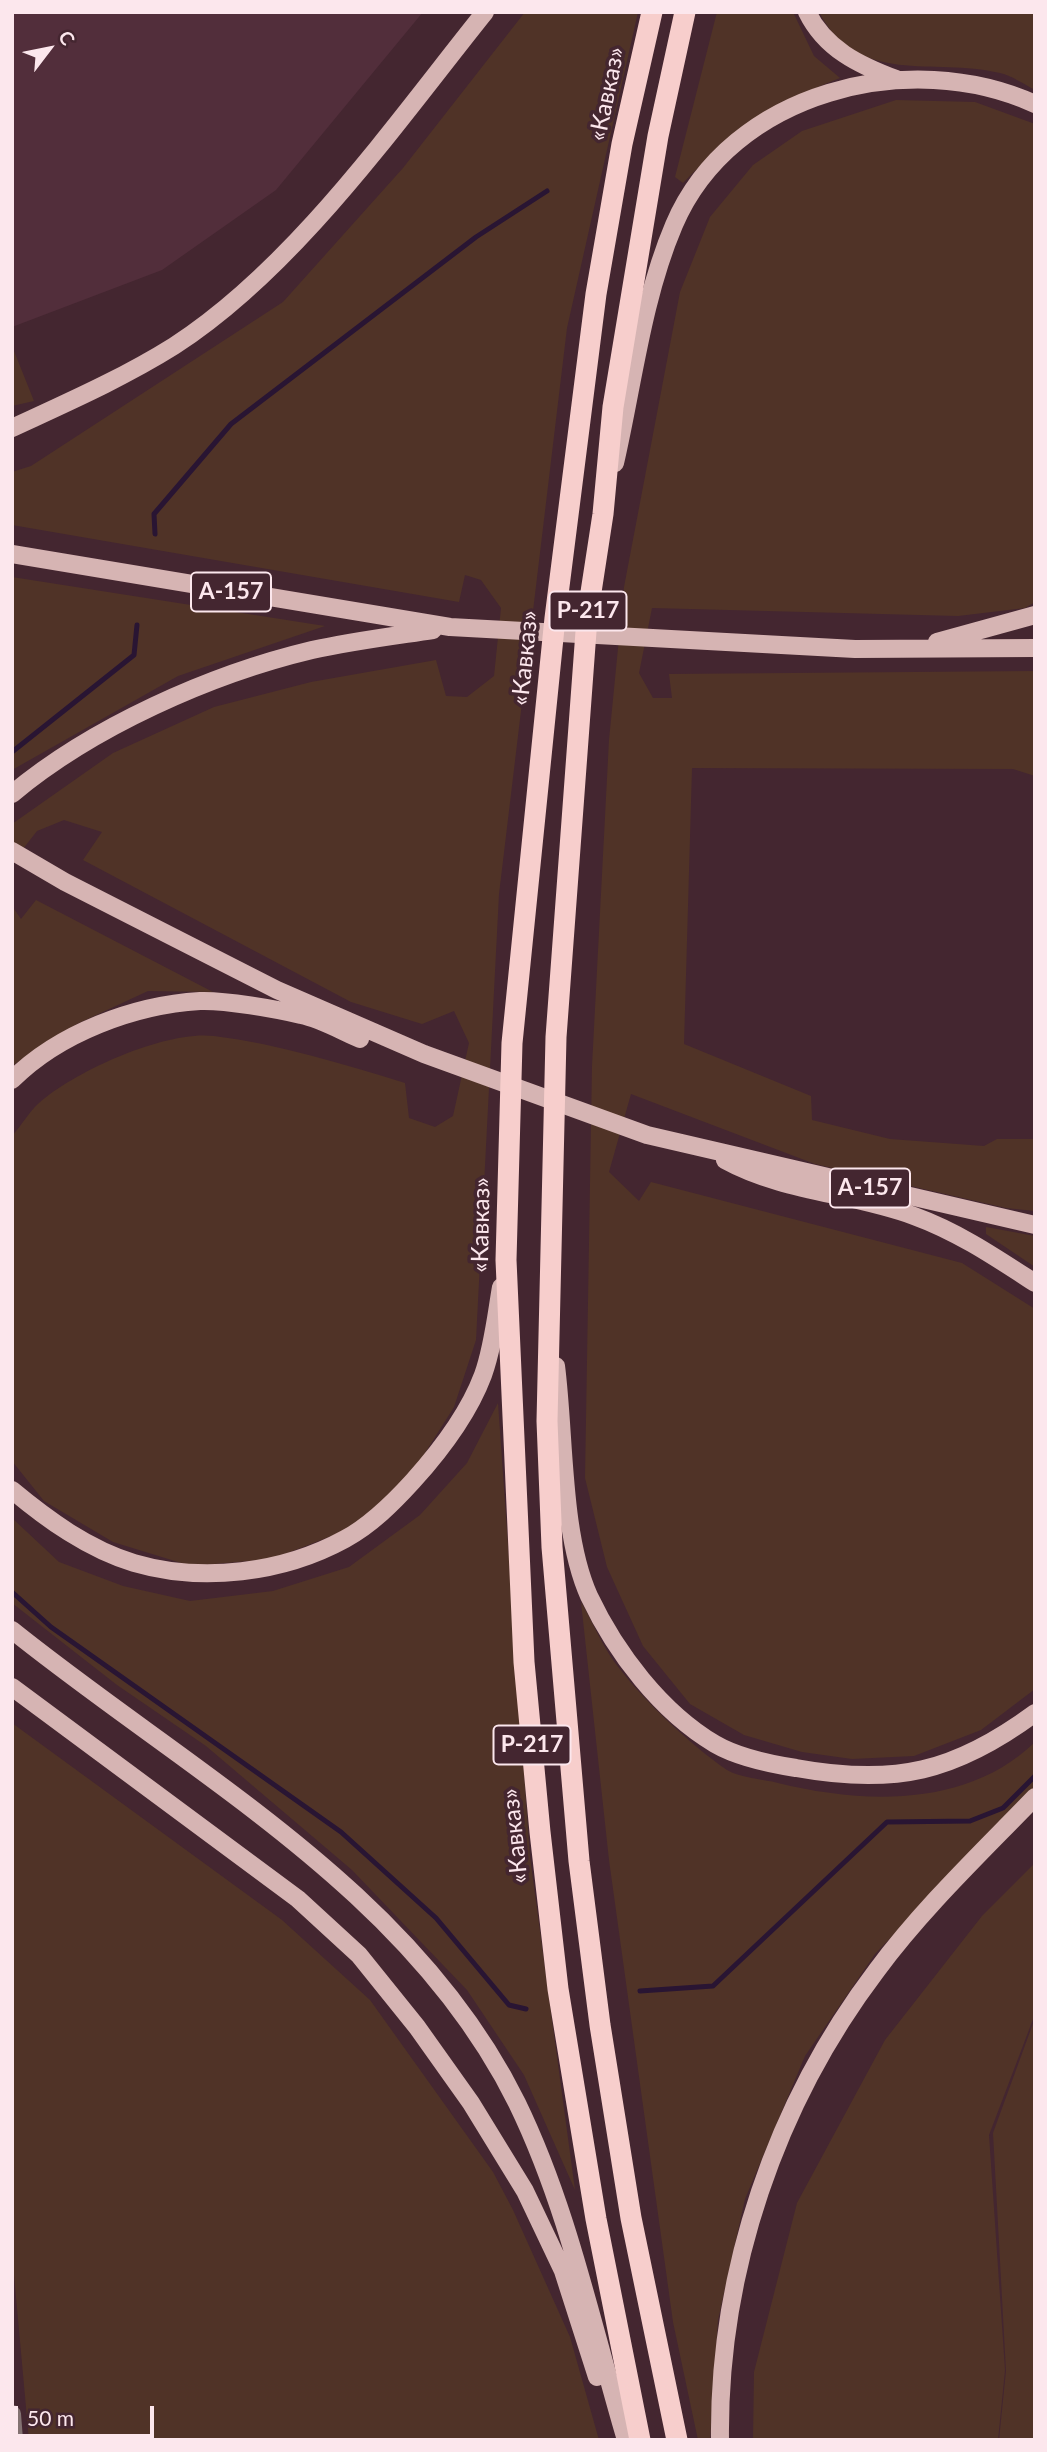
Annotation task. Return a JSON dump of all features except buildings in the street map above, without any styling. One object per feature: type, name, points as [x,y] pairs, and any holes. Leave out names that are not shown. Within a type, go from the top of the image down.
[{"type":"highway","name":"«Кавказ»","points":[[640,2440],[596,2219],[558,1989],[524,1662],[506,1259],[512,1043],[555,618],[596,294],[622,144],[652,12]]},
{"type":"highway","name":"Р-217","points":[[677,2440],[631,2218],[600,2025],[579,1861],[552,1547],[547,1421],[556,1037],[587,618],[603,514],[615,393],[658,136],[685,12]]},
{"type":"main road","points":[[12,428],[75,399],[174,346],[244,292],[318,216],[485,12]]},
{"type":"main road","points":[[807,12],[824,38],[836,50],[896,79]]},
{"type":"main road","points":[[603,514],[653,284],[674,224],[694,190],[724,154],[754,130],[796,104],[840,89],[896,79],[961,80],[1007,91],[1035,104]]},
{"type":"main road","name":"А-157","points":[[12,554],[450,627],[856,649],[1035,648]]},
{"type":"main road","points":[[911,648],[1035,615]]},
{"type":"main road","points":[[12,794],[88,741],[163,703],[237,673],[312,651],[450,627]]},
{"type":"main road","name":"А-157","points":[[12,851],[65,882],[277,990],[424,1054],[647,1135],[1035,1225]]},
{"type":"main road","points":[[12,1080],[28,1064],[102,1024],[166,1005],[204,1001],[303,1015],[381,1048],[424,1054]]},
{"type":"main road","points":[[706,1150],[752,1175],[912,1215],[968,1239],[1035,1283]]},
{"type":"main road","points":[[12,1490],[41,1515],[85,1542],[134,1563],[182,1573],[229,1573],[284,1564],[345,1539],[389,1507],[427,1466],[462,1419],[483,1375],[506,1259]]},
{"type":"main road","points":[[551,1332],[563,1422],[571,1538],[589,1595],[616,1642],[650,1690],[681,1718],[716,1745],[763,1762],[838,1774],[883,1776],[922,1772],[962,1758],[1000,1738],[1035,1713]]},
{"type":"main road","points":[[12,1630],[286,1834],[362,1902],[420,1963],[470,2028],[515,2101],[551,2177],[626,2440]]},
{"type":"main road","points":[[12,1687],[298,1899],[359,1955],[417,2027],[471,2103],[525,2191],[563,2271],[619,2440]]},
{"type":"main road","points":[[720,2440],[724,2347],[739,2263],[760,2192],[796,2101],[827,2041],[878,1968],[947,1887],[1035,1797]]},
{"type":"street","points":[[12,2414],[14,2440]]},
{"type":"shaded area","points":[[12,12],[423,12],[276,190],[162,270],[12,327]]},
{"type":"shaded area","points":[[525,12],[638,12],[567,328],[499,894],[476,1340],[454,1407],[406,1483],[347,1530],[272,1559],[191,1566],[113,1542],[44,1501],[12,1461],[12,1136],[39,1103],[75,1078],[147,1046],[194,1036],[214,1036],[287,1049],[405,1083],[409,1118],[435,1127],[453,1116],[469,1043],[454,1011],[422,1024],[351,1002],[83,860],[102,832],[64,820],[37,831],[12,863],[12,824],[113,753],[214,707],[311,682],[436,660],[446,696],[467,697],[494,676],[501,608],[481,580],[465,575],[459,602],[12,525],[12,472],[31,466],[283,302],[403,168]]},
{"type":"shaded area","points":[[717,12],[793,12],[814,56],[840,78],[774,109],[719,149],[683,183],[675,177]]},
{"type":"shaded area","points":[[819,12],[1035,12],[1035,90],[1000,73],[899,65],[876,60],[854,51],[835,35]]},
{"type":"shaded area","points":[[896,100],[975,102],[1035,124],[1035,602],[1025,608],[958,616],[652,608],[639,673],[653,698],[672,698],[669,674],[1035,671],[1035,776],[1013,769],[692,768],[684,1044],[811,1096],[812,1120],[890,1139],[984,1146],[997,1139],[1035,1139],[1035,1211],[1006,1208],[815,1164],[631,1094],[609,1172],[639,1201],[651,1182],[962,1263],[1035,1309],[1035,1689],[981,1730],[914,1756],[852,1759],[802,1752],[744,1735],[690,1704],[643,1646],[607,1567],[585,1478],[592,1066],[609,740],[624,587],[680,292],[710,217],[753,165],[802,131]]},
{"type":"shaded area","points":[[12,346],[34,401],[12,406]]},
{"type":"shaded area","points":[[12,577],[325,626],[178,676],[12,770]]},
{"type":"shaded area","points":[[36,900],[213,992],[148,991],[77,1024],[12,1066],[12,906],[21,919]]},
{"type":"shaded area","points":[[986,1227],[1035,1236],[1035,1267],[986,1234]]},
{"type":"shaded area","points":[[498,1403],[530,1857],[575,2190],[524,2075],[467,1990],[352,1870],[206,1746],[117,1685],[12,1603],[12,1518],[59,1562],[123,1586],[190,1601],[273,1591],[349,1567],[420,1515],[467,1463]]},
{"type":"shaded area","points":[[581,1602],[609,1654],[632,1684],[696,1747],[738,1775],[845,1795],[913,1795],[946,1790],[978,1779],[1008,1764],[1035,1742],[1035,1787],[875,1954],[805,2056],[745,2199],[718,2320],[710,2440],[698,2440],[673,2322],[609,1860]]},
{"type":"shaded area","points":[[12,1723],[282,1920],[370,2000],[493,2172],[513,2210],[570,2337],[599,2440],[29,2440],[12,2253]]},
{"type":"shaded area","points":[[1035,1863],[1035,2014],[989,2135],[1005,2370],[998,2440],[753,2440],[754,2372],[797,2203],[885,2040],[982,1916]]},
{"type":"shaded area","points":[[1035,2018],[1035,2440],[999,2440],[1006,2371],[993,2133]]},
{"type":"waterway","points":[[155,534],[154,514],[231,424],[476,237],[547,191]]},
{"type":"waterway","points":[[12,752],[134,655],[137,625]]},
{"type":"waterway","points":[[12,1592],[51,1627],[341,1832],[436,1918],[509,2005],[526,2009]]},
{"type":"waterway","points":[[640,1991],[713,1986],[887,1822],[970,1821],[1003,1808],[1035,1776]]}]
